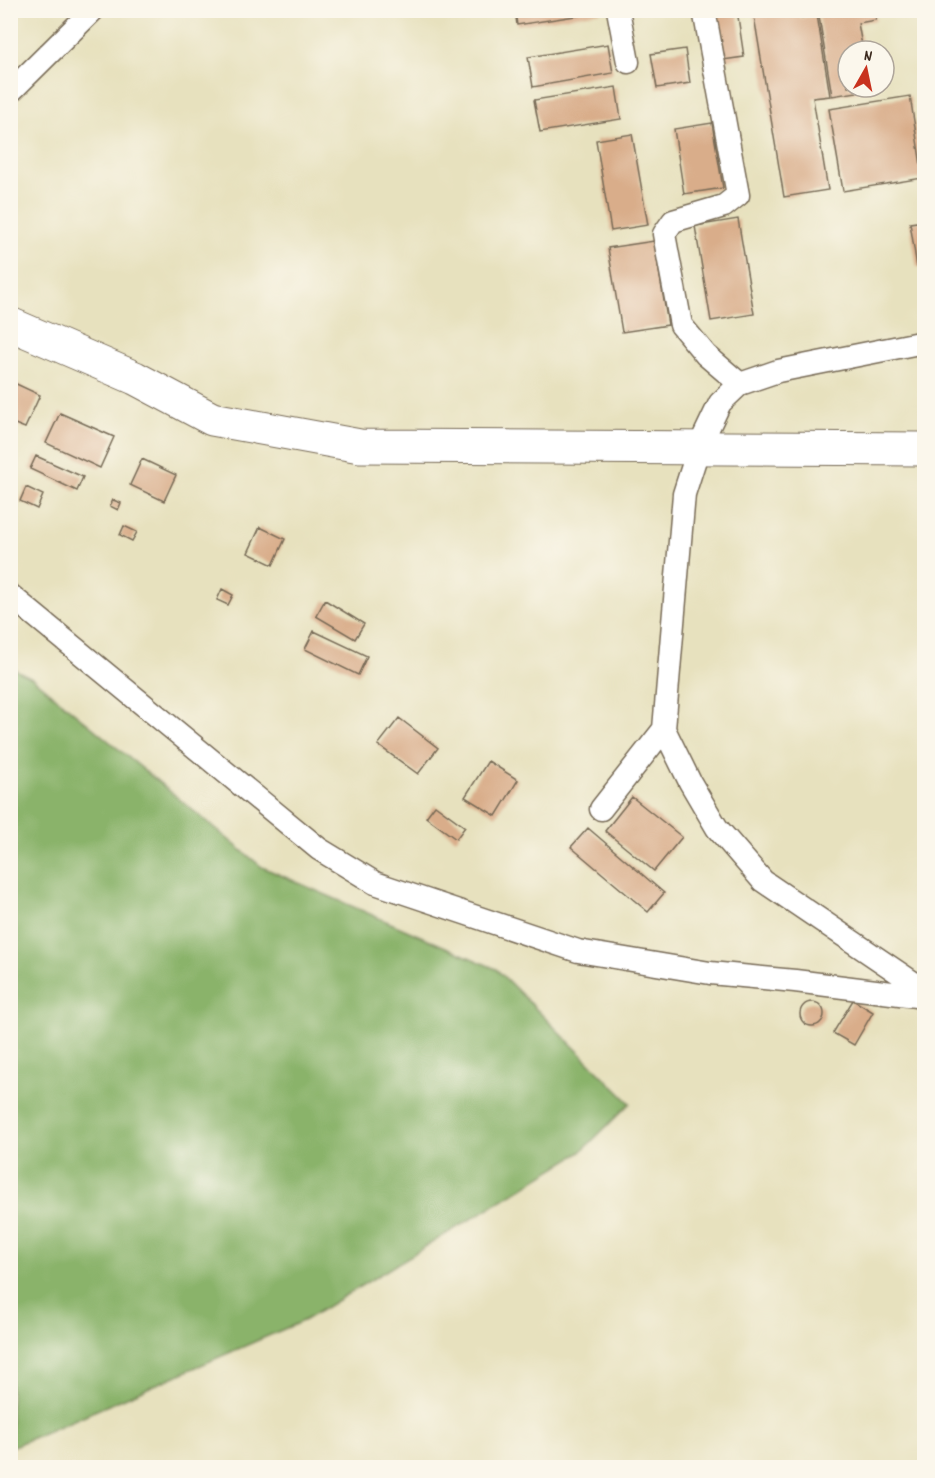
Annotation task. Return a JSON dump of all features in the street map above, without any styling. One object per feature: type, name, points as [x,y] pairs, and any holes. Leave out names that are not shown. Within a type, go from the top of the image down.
[{"type":"street","points":[[15,78],[93,10]]},
{"type":"street","points":[[618,10],[628,62]]},
{"type":"street","points":[[705,10],[738,195],[724,206],[673,221],[664,234],[681,325],[706,355],[740,384]]},
{"type":"street","points":[[10,324],[135,378],[212,419],[360,446],[924,449]]},
{"type":"street","points":[[924,342],[778,371],[740,384],[720,403],[699,447],[684,494],[664,729],[690,782],[717,828],[763,881],[924,990]]},
{"type":"street","points":[[10,595],[319,849],[375,883],[578,951],[710,973],[924,997]]},
{"type":"street","points":[[10,616],[43,624]]},
{"type":"street","points":[[601,809],[664,729]]},
{"type":"green space","points":[[10,667],[32,678],[262,867],[496,969],[630,1103],[581,1152],[305,1320],[11,1447]]},
{"type":"building","points":[[515,10],[601,10],[601,12],[517,25]]},
{"type":"building","points":[[737,10],[744,57],[723,60],[715,12]]},
{"type":"building","points":[[753,10],[798,10],[800,18],[817,15],[830,96],[813,98],[828,190],[784,197]]},
{"type":"building","points":[[818,10],[874,10],[876,20],[858,23],[861,39],[836,39],[836,95],[832,96]]},
{"type":"building","points":[[608,44],[613,73],[533,87],[528,57]]},
{"type":"building","points":[[685,49],[690,83],[657,88],[651,54]]},
{"type":"building","points":[[616,87],[621,119],[540,132],[534,100]]},
{"type":"building","points":[[910,96],[923,178],[843,191],[829,109]]},
{"type":"building","points":[[712,123],[723,188],[684,194],[674,129]]},
{"type":"building","points":[[632,134],[648,225],[611,231],[596,140]]},
{"type":"building","points":[[738,219],[754,314],[711,321],[695,226]]},
{"type":"building","points":[[924,221],[924,266],[917,267],[910,223]]},
{"type":"building","points":[[654,241],[668,325],[622,332],[608,248]]},
{"type":"building","points":[[10,381],[40,395],[25,428],[10,422]]},
{"type":"building","points":[[60,413],[114,437],[100,468],[46,443]]},
{"type":"building","points":[[36,456],[83,477],[77,491],[30,469]]},
{"type":"building","points":[[142,459],[176,475],[164,501],[130,485]]},
{"type":"building","points":[[26,487],[43,495],[37,509],[20,501]]},
{"type":"building","points":[[113,500],[121,503],[118,510],[110,506]]},
{"type":"building","points":[[124,526],[137,532],[132,541],[120,535]]},
{"type":"building","points":[[260,527],[285,539],[273,565],[248,553]]},
{"type":"building","points":[[222,589],[233,595],[228,605],[217,600]]},
{"type":"building","points":[[325,600],[364,624],[355,639],[316,616]]},
{"type":"building","points":[[314,631],[367,656],[358,675],[305,649]]},
{"type":"building","points":[[399,718],[438,748],[418,774],[378,745]]},
{"type":"building","points":[[488,761],[518,780],[496,816],[465,797]]},
{"type":"building","points":[[632,797],[682,837],[654,871],[605,831]]},
{"type":"building","points":[[435,805],[465,827],[456,839],[426,817]]},
{"type":"building","points":[[588,828],[664,893],[648,912],[571,847]]},
{"type":"building","points":[[853,1000],[873,1012],[854,1045],[833,1033]]},
{"type":"building","points":[[812,1002],[820,1006],[824,1014],[820,1022],[812,1026],[804,1022],[800,1014],[804,1006]]}]
